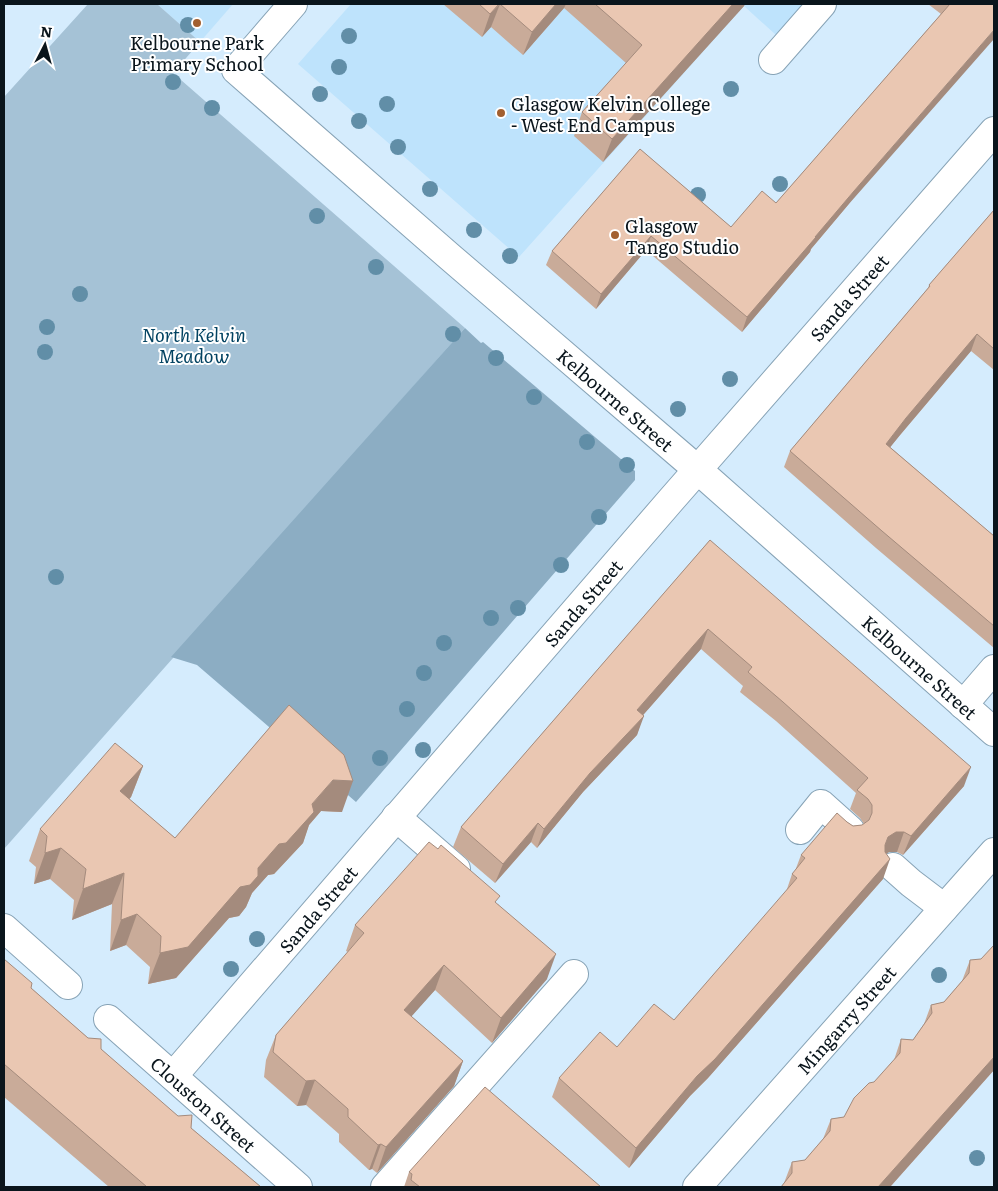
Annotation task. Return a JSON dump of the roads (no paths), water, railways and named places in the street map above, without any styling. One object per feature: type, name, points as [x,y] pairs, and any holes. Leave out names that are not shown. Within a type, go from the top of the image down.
[{"type":"street","name":"Kelbourne Street","points":[[293,4],[236,70],[442,251],[698,470],[994,732]]},
{"type":"street","points":[[773,60],[822,4]]},
{"type":"street","name":"Sanda Street","points":[[173,1076],[396,817],[994,131]]},
{"type":"street","points":[[963,705],[994,669]]},
{"type":"street","points":[[800,830],[821,804],[850,830]]},
{"type":"street","points":[[396,817],[472,882]]},
{"type":"street","name":"Mingarry Street","points":[[696,1187],[994,852]]},
{"type":"street","points":[[894,867],[911,883],[944,908]]},
{"type":"street","points":[[4,928],[68,985]]},
{"type":"street","points":[[385,1187],[574,974]]},
{"type":"street","name":"Clouston Street","points":[[108,1019],[298,1187]]},
{"type":"place","name":"Kelbourne Park Primary School","points":[[197,23]]},
{"type":"place","name":"Glasgow Kelvin College - West End Campus","points":[[501,113]]},
{"type":"place","name":"Glasgow Tango Studio","points":[[615,235]]},
{"type":"park label","name":"North Kelvin Meadow","points":[[194,344]]}]
